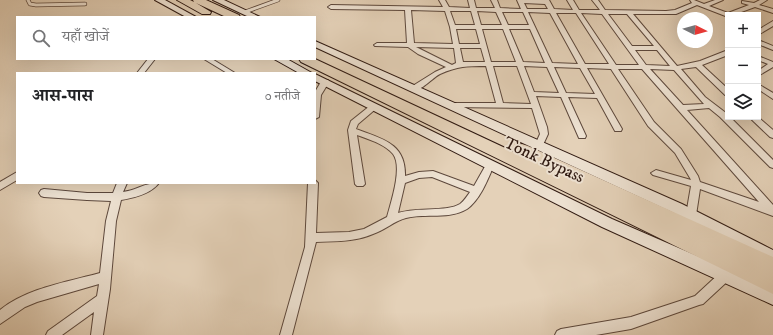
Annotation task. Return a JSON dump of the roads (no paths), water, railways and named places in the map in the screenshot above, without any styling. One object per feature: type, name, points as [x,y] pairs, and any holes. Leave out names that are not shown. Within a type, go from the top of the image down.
[{"type":"highway","points":[[182,0],[215,16]]},
{"type":"highway","points":[[198,0],[233,16]]},
{"type":"highway","name":"Tonk Bypass","points":[[316,54],[773,267]]},
{"type":"highway","points":[[307,60],[773,284]]},
{"type":"street","points":[[159,0],[189,16]]},
{"type":"street","points":[[217,0],[254,16]]},
{"type":"street","points":[[367,8],[369,0]]},
{"type":"street","points":[[392,9],[394,0]]},
{"type":"street","points":[[418,0],[418,9]]},
{"type":"street","points":[[442,0],[447,9],[453,27],[460,64]]},
{"type":"street","points":[[471,0],[477,27],[484,46],[500,106]]},
{"type":"street","points":[[570,0],[651,124],[678,151],[695,178],[696,184],[691,215]]},
{"type":"street","points":[[595,0],[645,68],[772,211]]},
{"type":"street","points":[[689,0],[725,14]]},
{"type":"street","points":[[704,6],[719,0]]},
{"type":"street","points":[[736,12],[764,0]]},
{"type":"street","points":[[493,1],[499,10],[506,27],[544,134],[539,145]]},
{"type":"street","points":[[493,1],[516,11]]},
{"type":"street","points":[[520,1],[547,1],[618,129]]},
{"type":"street","points":[[520,1],[526,11],[582,136]]},
{"type":"street","points":[[744,2],[773,12]]},
{"type":"street","points":[[331,7],[666,13],[676,12],[696,3]]},
{"type":"street","points":[[408,9],[411,47],[420,53],[451,67]]},
{"type":"street","points":[[628,12],[702,99],[723,115],[773,165]]},
{"type":"street","points":[[761,31],[773,23]]},
{"type":"street","points":[[453,27],[533,27]]},
{"type":"street","points":[[761,27],[765,29]]},
{"type":"street","points":[[761,43],[773,48]]},
{"type":"street","points":[[316,44],[691,215],[773,258]]},
{"type":"street","points":[[377,45],[411,47],[484,46]]},
{"type":"street","points":[[630,48],[659,48]]},
{"type":"street","points":[[414,89],[437,73],[460,64],[676,68],[704,62],[725,54]]},
{"type":"street","points":[[721,56],[725,59]]},
{"type":"street","points":[[761,59],[773,64]]},
{"type":"street","points":[[141,72],[151,60]]},
{"type":"street","points":[[209,60],[230,72]]},
{"type":"street","points":[[281,60],[305,72]]},
{"type":"street","points":[[704,62],[725,89]]},
{"type":"street","points":[[761,72],[773,64]]},
{"type":"street","points":[[316,94],[320,80],[607,222],[773,297]]},
{"type":"street","points":[[761,88],[773,97]]},
{"type":"street","points":[[531,94],[599,96]]},
{"type":"street","points":[[450,105],[535,106]]},
{"type":"street","points":[[680,108],[711,106]]},
{"type":"street","points":[[360,184],[352,130],[354,123],[374,107]]},
{"type":"street","points":[[756,120],[773,135]]},
{"type":"street","points":[[352,130],[378,141],[396,152],[402,167],[392,219]]},
{"type":"street","points":[[310,238],[362,234],[404,214],[420,211],[450,210],[462,207],[469,202],[490,165]]},
{"type":"street","points":[[656,173],[696,184],[772,211]]},
{"type":"street","points":[[400,181],[419,175],[433,174],[475,190]]},
{"type":"street","points":[[0,187],[16,176]]},
{"type":"street","points":[[97,335],[107,252],[116,197],[122,184]]},
{"type":"street","points":[[44,193],[116,197],[136,194],[153,184]]},
{"type":"street","points":[[286,335],[310,247],[313,184]]},
{"type":"street","points":[[561,335],[631,323],[699,300],[726,275]]},
{"type":"street","points":[[1,314],[30,299],[105,277]]},
{"type":"street","points":[[52,335],[102,299]]},
{"type":"lane","points":[[28,0],[30,4],[36,5],[85,4]]},
{"type":"lane","points":[[245,12],[278,0]]}]
